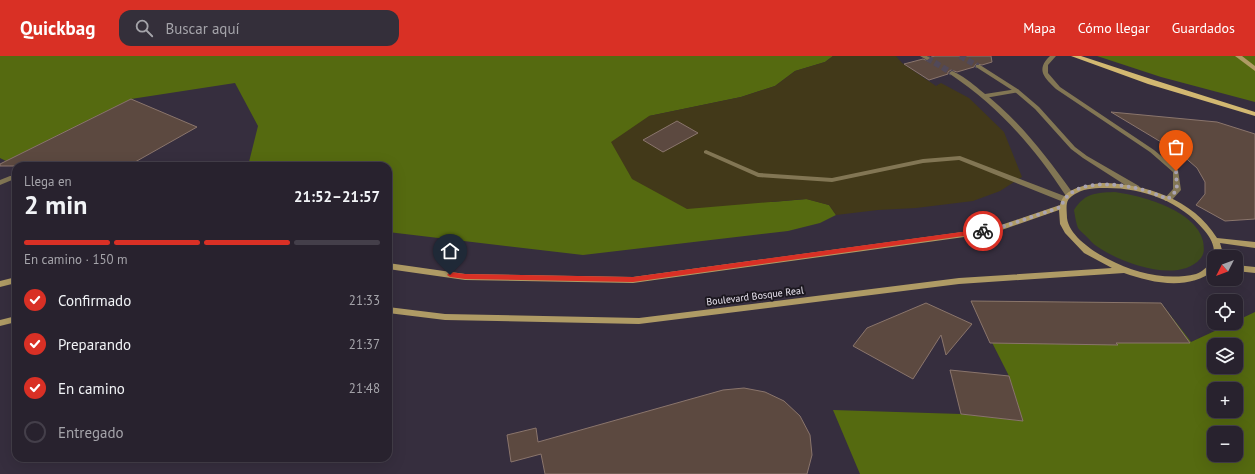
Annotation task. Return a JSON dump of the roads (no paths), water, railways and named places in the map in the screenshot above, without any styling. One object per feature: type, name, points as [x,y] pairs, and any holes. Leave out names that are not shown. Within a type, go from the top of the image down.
[{"type":"main road","points":[[1074,56],[1255,114]]},
{"type":"main road","points":[[1238,56],[1255,69]]},
{"type":"main road","points":[[392,267],[465,277],[633,280],[993,230],[1065,200],[1086,187],[1109,184],[1136,188],[1168,199],[1188,211],[1205,225],[1216,240],[1218,250]]},
{"type":"main road","points":[[1065,200],[1066,228],[1088,252],[1125,270],[1153,278],[1180,280],[1202,275],[1207,271]]},
{"type":"main road","points":[[1216,240],[1249,246],[1255,245]]},
{"type":"main road","points":[[1243,269],[1255,270]]},
{"type":"main road","name":"Boulevard Bosque Real","points":[[392,310],[445,317],[640,321],[959,281],[1125,270]]},
{"type":"main road","points":[[0,284],[12,281]]},
{"type":"main road","points":[[0,323],[12,320]]},
{"type":"street","points":[[1053,56],[1045,64],[1044,70],[1048,79],[1058,88],[1152,151],[1176,171],[1177,190],[1168,199]]},
{"type":"street","points":[[978,66],[1017,91],[1037,108],[1073,148],[1136,188]]},
{"type":"street","points":[[952,74],[985,96],[1020,129],[1046,162],[1065,200]]},
{"type":"street","points":[[985,96],[1017,91]]},
{"type":"street","points":[[706,152],[758,175],[832,180],[923,162],[960,158],[1065,200]]},
{"type":"street","points":[[0,183],[10,178]]},
{"type":"tunnel","points":[[960,56],[978,66]]},
{"type":"tunnel","points":[[927,58],[952,73]]}]
